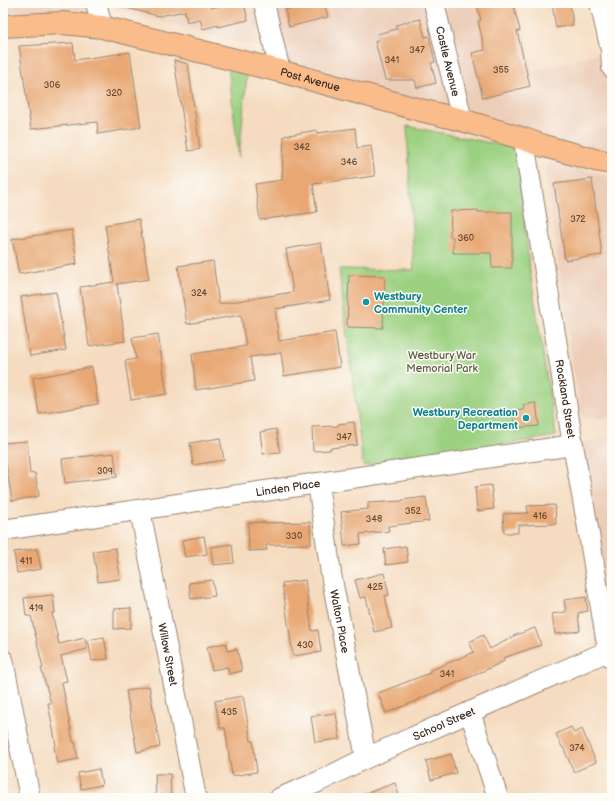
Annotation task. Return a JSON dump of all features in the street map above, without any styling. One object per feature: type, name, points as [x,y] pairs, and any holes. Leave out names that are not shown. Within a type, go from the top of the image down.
[{"type":"main road","name":"Post Avenue","points":[[3,26],[63,23],[102,27],[280,71],[420,110],[462,120],[544,146],[595,160],[612,163]]},
{"type":"street","points":[[96,3],[102,27]]},
{"type":"street","points":[[264,3],[280,71]]},
{"type":"street","name":"Castle Avenue","points":[[434,3],[462,120]]},
{"type":"street","points":[[600,3],[611,50],[612,68]]},
{"type":"street","name":"Rockland Street","points":[[524,139],[573,445],[610,654]]},
{"type":"street","name":"Linden Place","points":[[3,530],[573,445]]},
{"type":"street","name":"Walton Place","points":[[318,483],[331,574],[366,758]]},
{"type":"street","name":"Willow Street","points":[[140,510],[196,798]]},
{"type":"street","name":"School Street","points":[[280,798],[321,790],[366,758],[470,712],[610,654]]},
{"type":"street","points":[[3,660],[30,798]]},
{"type":"street","points":[[470,712],[498,798]]},
{"type":"shaded area","points":[[3,3],[87,3],[89,12],[3,15]]},
{"type":"shaded area","points":[[113,3],[255,3],[265,49],[115,9]]},
{"type":"shaded area","points":[[264,3],[516,3],[533,72],[611,50],[612,163],[280,71]]},
{"type":"shaded area","points":[[550,160],[612,178],[612,419],[582,417],[573,366],[545,168]]},
{"type":"shaded area","points":[[612,434],[612,658],[573,445]]},
{"type":"green space","points":[[227,58],[248,63],[239,157]]},
{"type":"green space","name":"Westbury War Memorial Park","points":[[407,126],[516,148],[530,271],[556,436],[363,466],[339,269],[414,270]]},
{"type":"building","points":[[122,3],[210,3],[211,8],[233,3],[244,3],[248,20],[203,29],[200,19],[187,22],[185,11],[159,16],[122,7]]},
{"type":"building","points":[[313,3],[324,3],[328,17],[289,27],[285,10]]},
{"type":"building","points":[[484,3],[513,3],[520,31],[517,31],[530,86],[483,98],[472,53],[485,50],[478,21],[481,20],[477,5]]},
{"type":"building","points":[[552,3],[570,3],[573,25],[556,28]]},
{"type":"building","points":[[420,19],[425,37],[429,36],[435,62],[431,63],[436,83],[417,88],[415,80],[385,80],[375,41],[378,40],[377,34],[397,29],[396,25]]},
{"type":"building","points":[[73,43],[75,60],[130,52],[141,127],[98,134],[97,122],[31,129],[19,46]]},
{"type":"building","points":[[174,60],[188,64],[200,149],[188,151]]},
{"type":"building","points":[[355,128],[357,148],[371,146],[375,176],[313,184],[317,212],[260,220],[255,184],[282,180],[284,136],[317,130],[317,133]]},
{"type":"building","points":[[592,179],[602,255],[565,260],[554,184]]},
{"type":"building","points":[[478,210],[478,212],[512,212],[512,268],[492,268],[491,253],[453,253],[453,237],[450,237],[451,211]]},
{"type":"building","points":[[139,219],[149,279],[117,284],[125,341],[89,346],[80,287],[114,282],[105,225]]},
{"type":"building","points":[[72,230],[77,264],[19,274],[12,239]]},
{"type":"building","points":[[321,243],[330,300],[275,309],[279,341],[335,332],[340,367],[284,376],[281,353],[250,357],[254,381],[196,390],[192,354],[246,346],[241,315],[187,324],[178,266],[213,261],[219,304],[293,292],[286,249]]},
{"type":"building","name":"Westbury Community Center","points":[[349,275],[385,276],[383,328],[347,327]]},
{"type":"building","points":[[56,292],[66,350],[30,356],[21,297]]},
{"type":"building","points":[[158,334],[167,394],[131,400],[125,361],[136,359],[132,338]]},
{"type":"building","points":[[92,367],[98,404],[39,414],[33,378]]},
{"type":"building","name":"Westbury Recreation Department","points":[[536,403],[539,426],[515,428],[513,411],[524,410],[523,405]]},
{"type":"building","points":[[354,422],[357,445],[330,448],[330,450],[313,451],[312,427],[338,426],[338,424]]},
{"type":"building","points":[[276,429],[280,452],[263,454],[260,432]]},
{"type":"building","points":[[220,438],[224,460],[193,465],[190,443]]},
{"type":"building","points":[[27,441],[30,474],[35,473],[39,496],[12,501],[6,463],[3,463],[3,443]]},
{"type":"building","points":[[114,453],[117,477],[65,483],[62,459]]},
{"type":"building","points":[[491,485],[494,509],[477,511],[475,487]]},
{"type":"building","points":[[426,497],[429,521],[388,526],[389,531],[360,534],[361,544],[344,546],[341,512],[368,509],[368,503],[402,501]]},
{"type":"building","points":[[555,505],[556,524],[518,525],[518,533],[504,533],[503,514],[528,513],[527,506]]},
{"type":"building","points":[[310,522],[311,544],[266,545],[267,550],[249,551],[248,523]]},
{"type":"building","points":[[204,536],[207,554],[185,557],[182,540]]},
{"type":"building","points":[[232,544],[234,563],[213,565],[211,547]]},
{"type":"building","points":[[406,546],[408,562],[386,565],[384,549]]},
{"type":"building","points":[[116,548],[120,579],[98,582],[93,551]]},
{"type":"building","points":[[37,549],[41,569],[17,573],[14,552]]},
{"type":"building","points":[[384,573],[389,595],[385,596],[392,628],[374,632],[366,597],[360,598],[355,580]]},
{"type":"building","points":[[212,580],[215,596],[191,599],[189,583]]},
{"type":"building","points":[[305,580],[312,631],[318,630],[321,652],[293,656],[282,583]]},
{"type":"building","points":[[53,595],[55,613],[52,613],[59,644],[85,638],[87,649],[61,656],[67,681],[62,682],[73,742],[75,742],[78,759],[57,763],[54,746],[56,745],[48,703],[51,703],[41,668],[43,668],[31,616],[26,616],[24,598]]},
{"type":"building","points":[[586,597],[588,611],[578,613],[580,631],[555,634],[552,614],[566,612],[564,600]]},
{"type":"building","points":[[131,608],[131,628],[114,629],[114,609]]},
{"type":"building","points":[[535,628],[541,645],[503,658],[504,661],[475,675],[386,713],[378,693],[430,673],[429,671],[474,652],[469,642],[483,635],[490,649],[513,636]]},
{"type":"building","points":[[104,637],[108,659],[92,661],[88,640]]},
{"type":"building","points":[[226,643],[227,651],[237,649],[242,671],[229,674],[228,667],[212,670],[207,647]]},
{"type":"building","points":[[149,686],[160,747],[137,752],[126,691]]},
{"type":"building","points":[[243,696],[251,741],[253,741],[257,772],[232,776],[225,728],[220,728],[215,701]]},
{"type":"building","points":[[336,713],[340,739],[315,742],[311,716]]},
{"type":"building","points":[[571,727],[574,733],[582,729],[596,762],[574,772],[556,734]]},
{"type":"building","points":[[451,754],[456,773],[431,780],[426,761]]},
{"type":"building","points":[[99,769],[102,785],[81,789],[78,773]]},
{"type":"building","points":[[155,774],[170,774],[171,798],[156,798]]},
{"type":"building","points":[[395,783],[400,798],[356,798],[356,797]]},
{"type":"place","name":"Westbury Community Center","points":[[366,302]]},
{"type":"place","name":"Westbury Recreation Department","points":[[526,418]]}]
